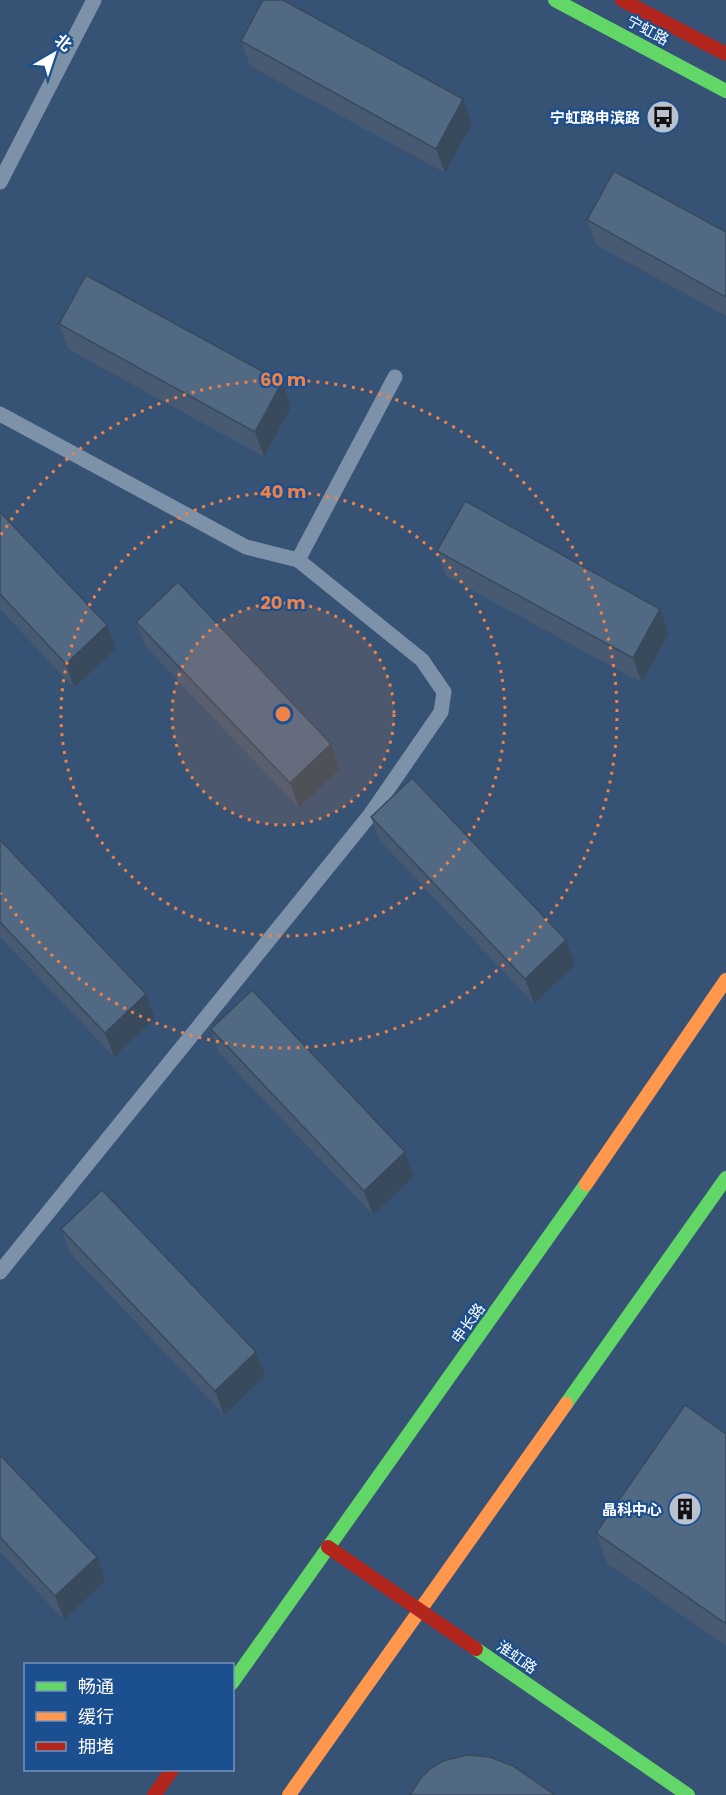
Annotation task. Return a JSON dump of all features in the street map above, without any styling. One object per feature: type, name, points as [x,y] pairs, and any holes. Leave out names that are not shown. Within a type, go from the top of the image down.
[{"type":"main road","name":"宁虹路","points":[[555,0],[726,91]]},
{"type":"main road","points":[[622,0],[726,54]]},
{"type":"main road","name":"申长路","points":[[234,1680],[562,1220],[726,980]]},
{"type":"main road","points":[[289,1795],[726,1178]]},
{"type":"main road","name":"淮虹路","points":[[328,1547],[688,1795]]},
{"type":"main road","points":[[154,1795],[171,1771]]},
{"type":"lane","points":[[0,182],[94,0]]},
{"type":"lane","points":[[298,560],[395,377]]},
{"type":"lane","points":[[0,414],[246,547],[298,560],[422,660],[444,692],[441,712],[370,815],[0,1272]]},
{"type":"building","points":[[263,0],[283,0],[463,99],[436,149],[241,41]]},
{"type":"building","points":[[614,171],[726,232],[726,297],[587,220]]},
{"type":"building","points":[[86,275],[282,382],[255,432],[59,324]]},
{"type":"building","points":[[465,501],[660,609],[633,658],[437,551]]},
{"type":"building","points":[[0,512],[107,625],[66,664],[0,594]]},
{"type":"building","points":[[178,582],[331,744],[290,783],[136,622]]},
{"type":"building","points":[[412,778],[566,940],[525,979],[371,817]]},
{"type":"building","points":[[0,840],[146,994],[105,1033],[0,922]]},
{"type":"building","points":[[252,990],[405,1152],[364,1191],[211,1029]]},
{"type":"building","points":[[102,1190],[256,1352],[215,1391],[61,1229]]},
{"type":"building","name":"晶科中心","points":[[685,1405],[726,1434],[726,1624],[596,1533]]},
{"type":"building","points":[[0,1455],[97,1557],[55,1596],[0,1537]]},
{"type":"building","points":[[467,1755],[490,1757],[513,1766],[555,1795],[410,1795],[431,1768],[443,1761]]},
{"type":"traffic: fast","points":[[555,0],[726,91]]},
{"type":"traffic: fast","points":[[566,1404],[726,1178]]},
{"type":"traffic: fast","points":[[234,1680],[586,1184]]},
{"type":"traffic: fast","points":[[476,1649],[688,1795]]},
{"type":"traffic: slow","points":[[586,1184],[726,980]]},
{"type":"traffic: slow","points":[[289,1795],[566,1404]]},
{"type":"traffic: jam","points":[[622,0],[726,54]]},
{"type":"traffic: jam","points":[[328,1547],[476,1649]]},
{"type":"traffic: jam","points":[[154,1795],[171,1771]]},
{"type":"place","name":"宁虹路申滨路","points":[[663,117]]},
{"type":"place","name":"晶科中心","points":[[685,1509]]}]
